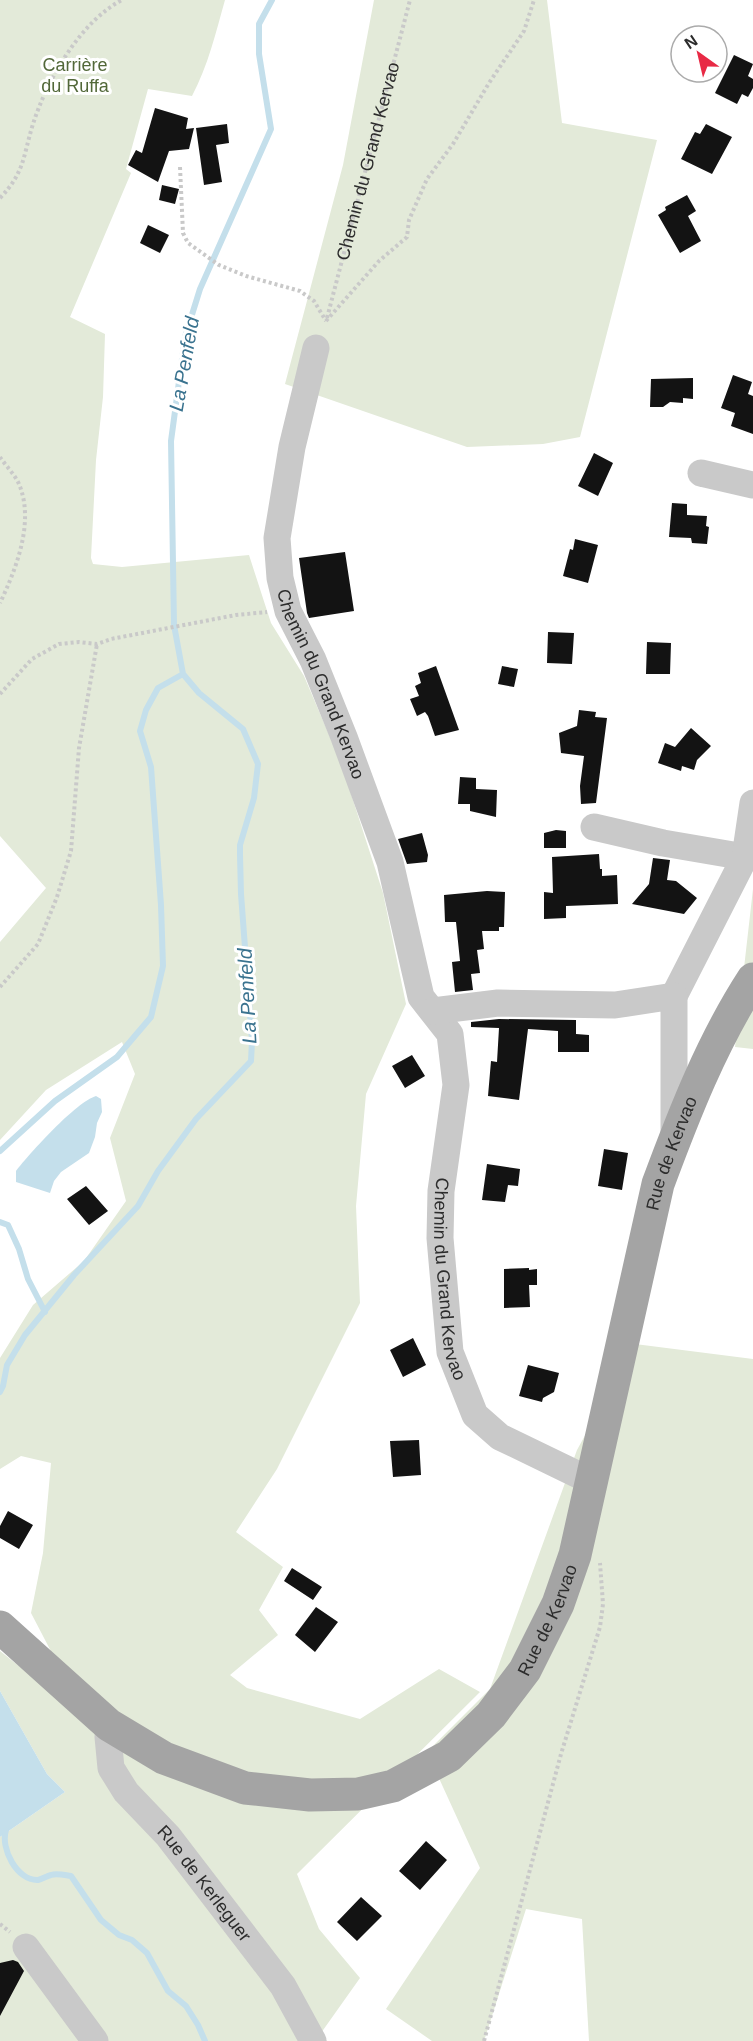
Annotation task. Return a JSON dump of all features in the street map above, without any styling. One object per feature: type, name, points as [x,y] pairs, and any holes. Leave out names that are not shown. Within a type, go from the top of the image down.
[{"type":"main road","name":"Rue de Kervao","points":[[0,1627],[109,1725],[164,1758],[245,1788],[310,1795],[358,1794],[393,1786],[449,1756],[491,1715],[525,1670],[558,1604],[575,1555],[658,1184],[674,1141],[732,1011],[753,979]]},
{"type":"street","name":"Chemin du Grand Kervao","points":[[316,348],[292,447],[277,538],[280,578],[288,611],[314,660],[390,861],[421,997],[450,1034],[456,1085],[441,1191],[440,1238],[450,1352],[475,1415],[500,1437],[591,1481]]},
{"type":"street","points":[[701,473],[753,485]]},
{"type":"street","points":[[674,1141],[674,996],[745,857],[753,803]]},
{"type":"street","points":[[594,827],[663,843],[745,857]]},
{"type":"street","points":[[433,1011],[498,1003],[615,1005],[674,996]]},
{"type":"street","name":"Rue de Kerleguer","points":[[109,1725],[111,1768],[126,1792],[168,1836],[283,1986],[314,2041]]},
{"type":"street","points":[[26,1947],[95,2041]]},
{"type":"path","points":[[0,198],[12,186],[19,174],[33,123],[55,74],[75,44],[96,19],[108,8],[122,0]]},
{"type":"path","name":"Chemin du Grand Kervao","points":[[326,321],[410,0]]},
{"type":"path","points":[[180,167],[183,233],[188,243],[219,265],[246,276],[300,291],[314,301],[326,321],[379,261],[407,237],[408,220],[427,179],[453,144],[524,31],[534,0]]},
{"type":"path","points":[[0,457],[19,484],[26,512],[18,558],[0,603]]},
{"type":"path","points":[[0,694],[32,658],[59,644],[79,642],[97,644],[111,639],[236,615],[288,611]]},
{"type":"path","points":[[0,987],[38,944],[64,874],[70,851],[79,748],[97,644]]},
{"type":"path","points":[[484,2041],[561,1754],[600,1627],[603,1604],[600,1557]]},
{"type":"green space","name":"Carrière du Ruffa","points":[[0,0],[225,0],[207,61],[192,96],[148,89],[126,169],[131,173],[70,317],[105,334],[103,397],[96,460],[91,558],[93,564],[122,567],[249,555],[271,623],[304,676],[341,763],[383,893],[406,1004],[366,1094],[356,1206],[360,1303],[277,1469],[236,1532],[283,1567],[259,1610],[278,1635],[230,1675],[247,1688],[360,1719],[439,1669],[480,1692],[297,1874],[319,1929],[360,1978],[321,2033],[327,2041],[0,2041],[0,1837],[65,1792],[47,1774],[0,1691],[0,1651],[39,1682],[55,1659],[31,1613],[43,1553],[51,1463],[21,1456],[0,1469],[0,1358],[33,1305],[84,1261],[126,1201],[110,1138],[135,1074],[122,1042],[46,1090],[0,1140],[0,942],[46,888],[0,836]]},
{"type":"green space","points":[[374,0],[547,0],[562,123],[657,140],[580,437],[543,444],[467,447],[285,384],[343,165]]},
{"type":"green space","points":[[753,889],[753,1049],[735,1047]]},
{"type":"green space","points":[[635,1344],[753,1359],[753,2041],[589,2041],[582,1919],[526,1909],[484,2041],[432,2041],[386,2009],[480,1868],[427,1752],[490,1689],[577,1450]]},
{"type":"water","points":[[96,1096],[101,1099],[102,1112],[89,1153],[61,1172],[54,1181],[50,1193],[16,1182],[16,1171],[42,1141],[77,1108]]},
{"type":"water","points":[[0,1691],[47,1774],[65,1792],[0,1837]]},
{"type":"building","points":[[734,55],[753,64],[748,76],[753,79],[753,88],[748,97],[742,94],[737,104],[715,93],[720,84],[729,84],[729,65]]},
{"type":"building","points":[[155,108],[188,118],[186,129],[194,128],[189,149],[169,151],[158,182],[128,165],[136,150],[142,153]]},
{"type":"building","points":[[227,124],[229,143],[216,145],[222,182],[204,185],[196,128]]},
{"type":"building","points":[[706,124],[732,137],[712,174],[681,159],[695,132],[700,134]]},
{"type":"building","points":[[162,185],[179,189],[175,204],[159,200]]},
{"type":"building","points":[[687,195],[696,211],[688,216],[701,241],[680,253],[658,215],[666,210],[665,207]]},
{"type":"building","points":[[148,225],[169,235],[160,253],[140,243]]},
{"type":"building","points":[[733,375],[752,382],[748,394],[753,396],[753,434],[731,426],[735,413],[721,408]]},
{"type":"building","points":[[693,378],[693,399],[683,398],[683,403],[670,402],[663,407],[650,407],[651,379]]},
{"type":"building","points":[[594,453],[613,463],[598,496],[578,486]]},
{"type":"building","points":[[672,503],[687,504],[687,515],[707,516],[706,526],[709,527],[707,544],[692,543],[691,538],[669,537]]},
{"type":"building","points":[[575,539],[598,545],[588,583],[563,576]]},
{"type":"building","points":[[345,552],[354,611],[309,618],[299,558]]},
{"type":"building","points":[[548,632],[574,633],[572,664],[547,663]]},
{"type":"building","points":[[647,642],[671,643],[670,674],[646,674]]},
{"type":"building","points":[[436,666],[459,730],[435,736],[428,716],[425,712],[417,716],[410,699],[419,696],[415,686],[421,683],[418,673]]},
{"type":"building","points":[[502,666],[518,669],[514,687],[498,684]]},
{"type":"building","points":[[579,710],[596,712],[595,717],[607,718],[596,803],[581,804],[580,786],[584,756],[561,753],[559,733],[577,726]]},
{"type":"building","points":[[691,728],[711,746],[697,760],[694,770],[682,766],[681,771],[658,763],[665,743],[675,747]]},
{"type":"building","points":[[460,777],[476,778],[476,789],[497,790],[496,817],[470,811],[470,804],[458,804]]},
{"type":"building","points":[[556,830],[566,831],[566,848],[544,848],[544,833]]},
{"type":"building","points":[[422,833],[428,855],[427,862],[407,864],[398,839]]},
{"type":"building","points":[[599,854],[602,876],[617,875],[618,904],[566,906],[566,918],[544,919],[544,892],[553,893],[552,857]]},
{"type":"building","points":[[653,858],[670,860],[667,880],[676,881],[697,898],[684,914],[632,904],[649,884]]},
{"type":"building","points":[[487,891],[505,892],[504,927],[499,927],[499,931],[482,931],[484,949],[477,950],[480,973],[471,974],[473,990],[455,992],[452,962],[460,961],[456,922],[445,922],[444,895]]},
{"type":"building","points":[[499,1019],[576,1020],[576,1034],[589,1035],[589,1052],[558,1052],[558,1031],[528,1029],[519,1100],[488,1096],[491,1061],[497,1062],[499,1028],[471,1027],[471,1022]]},
{"type":"building","points":[[412,1055],[425,1076],[405,1088],[392,1066]]},
{"type":"building","points":[[604,1149],[628,1153],[622,1190],[598,1186]]},
{"type":"building","points":[[487,1164],[520,1169],[518,1186],[508,1185],[505,1202],[482,1200]]},
{"type":"building","points":[[86,1186],[108,1211],[89,1225],[67,1199]]},
{"type":"building","points":[[529,1268],[529,1270],[537,1269],[537,1285],[529,1285],[530,1307],[504,1308],[504,1269]]},
{"type":"building","points":[[413,1338],[426,1365],[403,1377],[390,1350]]},
{"type":"building","points":[[528,1365],[559,1373],[554,1392],[543,1398],[542,1402],[519,1396]]},
{"type":"building","points":[[419,1440],[421,1475],[393,1477],[390,1441]]},
{"type":"building","points":[[8,1511],[33,1525],[19,1549],[0,1538],[0,1526]]},
{"type":"building","points":[[292,1568],[322,1587],[313,1600],[284,1581]]},
{"type":"building","points":[[316,1607],[338,1622],[315,1652],[295,1635]]},
{"type":"building","points":[[426,1841],[447,1860],[420,1890],[399,1871]]},
{"type":"building","points":[[361,1897],[382,1916],[357,1941],[337,1922]]},
{"type":"building","points":[[13,1960],[18,1962],[24,1971],[0,2016],[0,1963]]},
{"type":"waterway","name":"La Penfeld","points":[[0,1392],[7,1365],[25,1335],[74,1275],[138,1206],[158,1171],[196,1119],[251,1061],[252,1041],[241,894],[240,845],[254,798],[258,764],[243,729],[199,693],[183,674],[174,625],[171,441],[185,337],[200,289],[271,129],[259,54],[259,24],[272,0]]},
{"type":"waterway","name":"La Penfeld","points":[[0,1151],[55,1101],[117,1057],[151,1017],[163,966],[161,905],[151,767],[140,731],[146,710],[158,688],[183,674]]},
{"type":"waterway","name":"La Penfeld","points":[[0,1222],[8,1225],[19,1249],[28,1279],[45,1312]]},
{"type":"waterway","name":"La Penfeld","points":[[6,1830],[8,1854],[17,1869],[30,1879],[38,1880],[53,1874],[71,1876],[101,1920],[119,1935],[132,1940],[147,1953],[168,1991],[186,2006],[205,2041]]}]
